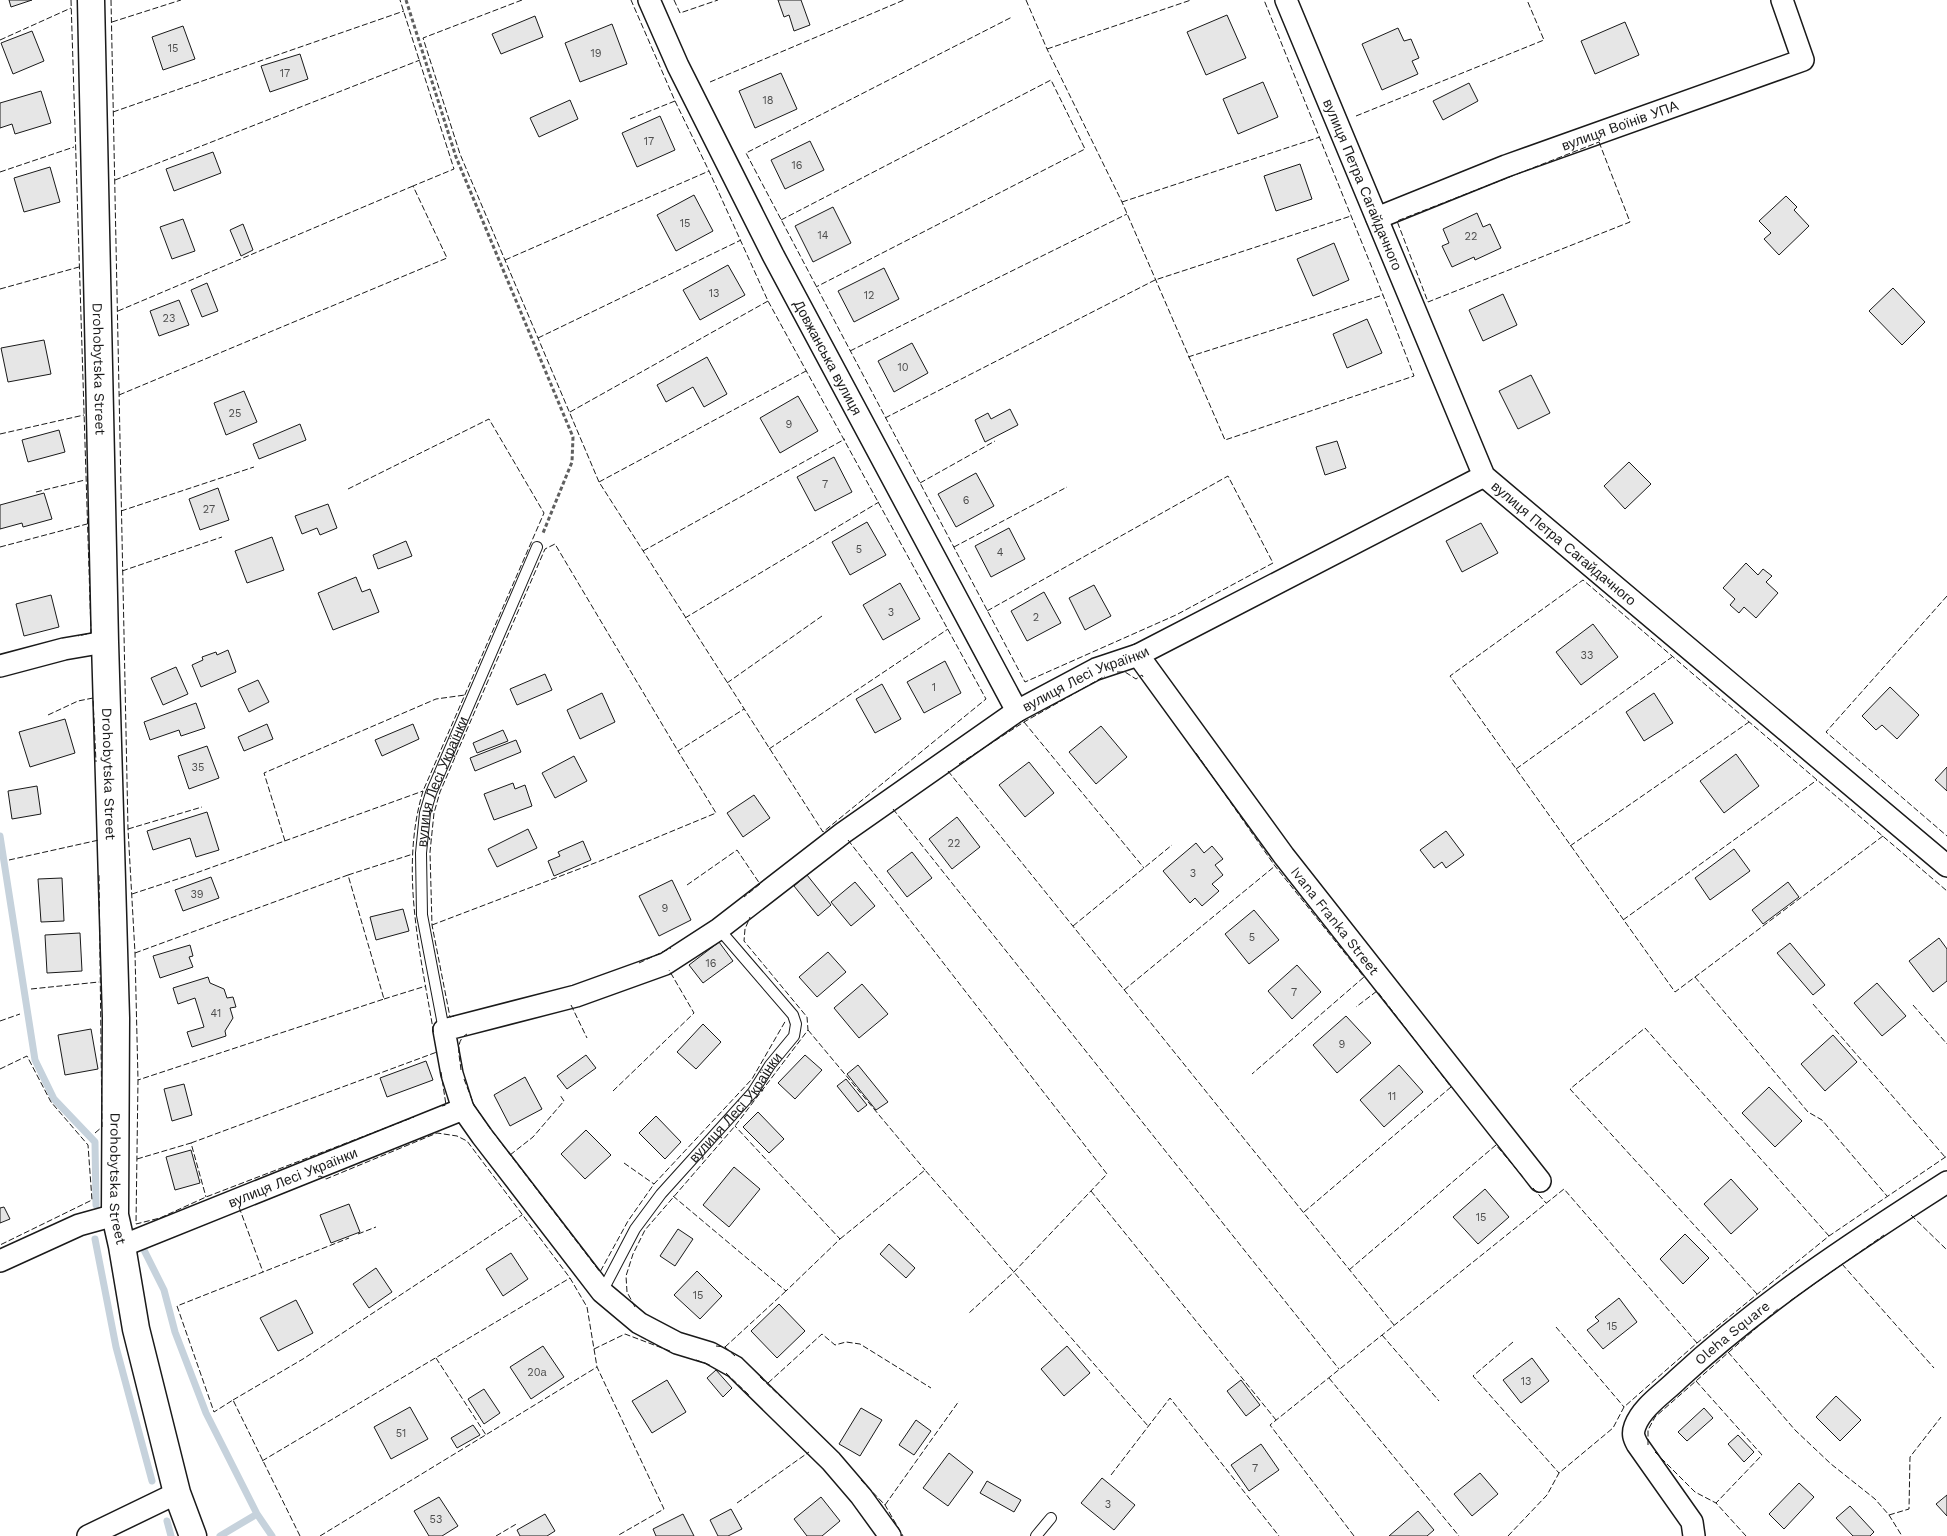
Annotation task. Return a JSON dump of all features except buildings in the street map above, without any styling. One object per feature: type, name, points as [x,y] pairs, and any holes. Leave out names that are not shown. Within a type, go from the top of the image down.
[{"type":"street","name":"Drohobytska Street","points":[[91,0],[105,642],[116,1018],[115,1215],[136,1329],[177,1493],[193,1536]]},
{"type":"street","name":"Довжанська вулиця","points":[[649,0],[678,66],[773,254],[1016,711]]},
{"type":"street","name":"вулиця Петра Сагайдачного","points":[[1286,0],[1484,476],[1947,866]]},
{"type":"street","name":"вулиця Воїнів УПА","points":[[1377,218],[1506,166],[1804,60],[1782,0]]},
{"type":"street","name":"вулиця Лесі Українки","points":[[890,1536],[861,1496],[831,1460],[735,1367],[710,1353],[677,1343],[639,1323],[602,1292],[463,1109],[452,1074],[444,1030],[576,996],[665,964],[719,929],[843,832],[1016,711],[1096,669],[1138,655],[1484,476]]},
{"type":"street","points":[[0,666],[64,649],[105,642]]},
{"type":"street","name":"Ivana Franka Street","points":[[1138,655],[1284,856],[1540,1181]]},
{"type":"street","name":"вулиця Лесі Українки","points":[[122,1246],[463,1109]]},
{"type":"street","name":"Oleha Square","points":[[1694,1536],[1692,1522],[1637,1444],[1633,1435],[1636,1425],[1646,1409],[1704,1355],[1767,1304],[1850,1244],[1947,1182]]},
{"type":"street","points":[[0,1261],[79,1225],[115,1215]]},
{"type":"street","points":[[88,1536],[177,1493]]},
{"type":"lane","name":"вулиця Лесі Українки","points":[[444,1030],[422,915],[421,854],[426,813],[431,792],[537,547]]},
{"type":"lane","name":"вулиця Лесі Українки","points":[[602,1292],[635,1229],[656,1201],[753,1092],[770,1065],[794,1036],[796,1024],[793,1015],[719,929]]},
{"type":"lane","points":[[1036,1536],[1051,1518]]},
{"type":"path","points":[[406,0],[456,157],[572,437],[572,462],[537,547]]},
{"type":"waterway","points":[[0,836],[35,1060],[54,1099],[95,1142],[96,1205]]},
{"type":"waterway","points":[[95,1239],[116,1347],[152,1481]]},
{"type":"waterway","points":[[144,1250],[164,1290],[175,1332],[206,1413],[257,1514],[272,1536]]},
{"type":"waterway","points":[[220,1536],[257,1514]]},
{"type":"waterway","points":[[167,1521],[171,1536]]},
{"type":"fence","points":[[71,0],[91,633],[78,636]]},
{"type":"fence","points":[[111,0],[128,829],[135,953],[138,1080],[136,1224],[160,1218],[206,1197],[414,1117]]},
{"type":"fence","points":[[112,22],[181,0]]},
{"type":"fence","points":[[119,395],[447,258],[413,186],[454,169],[400,0]]},
{"type":"fence","points":[[522,0],[423,38],[460,154],[599,482],[823,832],[986,699],[768,301],[675,101],[631,0]]},
{"type":"fence","points":[[674,0],[680,13],[718,0]]},
{"type":"fence","points":[[710,82],[904,0]]},
{"type":"fence","points":[[1026,0],[1047,49],[1122,202],[1225,440],[1414,376],[1264,0]]},
{"type":"fence","points":[[1047,49],[1191,0]]},
{"type":"fence","points":[[1356,116],[1544,40],[1527,0]]},
{"type":"fence","points":[[0,40],[71,8]]},
{"type":"fence","points":[[113,112],[404,11]]},
{"type":"fence","points":[[987,611],[1228,476],[1273,563],[1176,615],[1025,682],[746,153],[1012,17]]},
{"type":"fence","points":[[115,180],[420,60]]},
{"type":"fence","points":[[781,220],[1051,80],[1085,149],[816,287]]},
{"type":"fence","points":[[630,119],[675,101]]},
{"type":"fence","points":[[1122,202],[1320,137]]},
{"type":"fence","points":[[1599,142],[1630,222],[1428,302],[1397,221],[1599,142]]},
{"type":"fence","points":[[0,172],[74,147]]},
{"type":"fence","points":[[505,260],[709,171]]},
{"type":"fence","points":[[118,311],[413,186]]},
{"type":"fence","points":[[850,351],[1127,214]]},
{"type":"fence","points":[[885,418],[1155,280],[1351,216]]},
{"type":"fence","points":[[538,338],[741,240]]},
{"type":"fence","points":[[0,289],[79,267]]},
{"type":"fence","points":[[1188,357],[1383,295]]},
{"type":"fence","points":[[570,412],[768,301]]},
{"type":"fence","points":[[599,482],[806,371]]},
{"type":"fence","points":[[0,434],[84,415]]},
{"type":"fence","points":[[348,489],[489,419],[544,513],[423,791],[416,821],[413,852],[415,913],[418,944],[434,1035]]},
{"type":"fence","points":[[643,551],[845,439]]},
{"type":"fence","points":[[920,483],[995,441]]},
{"type":"fence","points":[[121,511],[254,467]]},
{"type":"fence","points":[[36,492],[85,480]]},
{"type":"fence","points":[[954,547],[1067,487]]},
{"type":"fence","points":[[685,618],[879,502]]},
{"type":"fence","points":[[0,547],[87,524]]},
{"type":"fence","points":[[122,571],[222,537]]},
{"type":"fence","points":[[454,1016],[450,1017],[432,925],[430,852],[434,813],[440,792],[545,549],[555,544],[678,751],[744,709]]},
{"type":"fence","points":[[1883,836],[1675,992],[1450,676],[1583,580],[1947,891]]},
{"type":"fence","points":[[1947,596],[1826,732],[1947,836]]},
{"type":"fence","points":[[727,683],[822,616]]},
{"type":"fence","points":[[769,749],[948,629]]},
{"type":"fence","points":[[1516,769],[1672,657]]},
{"type":"fence","points":[[1117,672],[1125,672],[1136,679],[1142,675],[1143,677]]},
{"type":"fence","points":[[959,764],[1024,722],[1105,676]]},
{"type":"fence","points":[[285,841],[264,773],[436,699],[465,695]]},
{"type":"fence","points":[[48,715],[78,701],[93,698],[96,762]]},
{"type":"fence","points":[[1024,722],[1144,868]]},
{"type":"fence","points":[[1570,846],[1749,722]]},
{"type":"fence","points":[[432,925],[600,861],[716,813],[678,751]]},
{"type":"fence","points":[[1196,753],[1275,866],[1364,977],[1252,1074]]},
{"type":"fence","points":[[948,771],[1394,1325]]},
{"type":"fence","points":[[1623,920],[1817,780]]},
{"type":"fence","points":[[132,894],[196,873],[423,791]]},
{"type":"fence","points":[[128,829],[202,807]]},
{"type":"fence","points":[[893,809],[1339,1369]]},
{"type":"fence","points":[[9,860],[99,840]]},
{"type":"fence","points":[[848,840],[1107,1174],[1013,1273],[969,1313]]},
{"type":"fence","points":[[1073,926],[1172,845]]},
{"type":"fence","points":[[687,885],[737,850],[760,884],[744,897]]},
{"type":"fence","points":[[348,875],[413,854]]},
{"type":"fence","points":[[1124,990],[1275,866]]},
{"type":"fence","points":[[95,1133],[102,1127],[99,874]]},
{"type":"fence","points":[[135,953],[348,875],[384,999],[138,1080]]},
{"type":"fence","points":[[635,1307],[627,1292],[626,1276],[633,1254],[645,1230],[735,1126],[808,1030],[807,1017],[744,941],[745,929],[750,917]]},
{"type":"fence","points":[[639,963],[671,948]]},
{"type":"fence","points":[[613,1091],[694,1013],[669,970]]},
{"type":"fence","points":[[1695,977],[1808,1112],[1822,1120],[1887,1196]]},
{"type":"fence","points":[[31,989],[99,982]]},
{"type":"fence","points":[[384,999],[426,986]]},
{"type":"fence","points":[[1304,1212],[1451,1087],[1377,991],[1356,1007]]},
{"type":"fence","points":[[1813,1004],[1945,1157]]},
{"type":"fence","points":[[571,1005],[587,1038]]},
{"type":"fence","points":[[1913,1005],[1947,1044]]},
{"type":"fence","points":[[0,1021],[20,1014]]},
{"type":"fence","points":[[464,1079],[474,1105],[492,1131],[600,1272],[628,1221],[654,1184],[752,1079],[786,1020]]},
{"type":"fence","points":[[1757,1294],[1570,1089],[1645,1028],[1829,1236]]},
{"type":"fence","points":[[808,1030],[925,1170]]},
{"type":"fence","points":[[461,1070],[459,1045],[460,1041],[467,1034]]},
{"type":"fence","points":[[191,1143],[437,1052]]},
{"type":"fence","points":[[0,1069],[27,1056],[51,1102],[88,1145],[92,1200],[0,1245]]},
{"type":"fence","points":[[441,1072],[446,1105],[442,1106]]},
{"type":"fence","points":[[510,1155],[533,1137],[564,1101],[560,1095]]},
{"type":"fence","points":[[673,1196],[786,1291],[840,1239],[735,1126]]},
{"type":"fence","points":[[318,1177],[326,1179],[437,1133],[457,1136],[467,1141],[570,1278],[587,1307],[597,1367],[664,1509],[617,1536]]},
{"type":"fence","points":[[137,1159],[191,1143],[206,1197]]},
{"type":"fence","points":[[1349,1270],[1496,1145],[1523,1177]]},
{"type":"fence","points":[[1508,1536],[1547,1495],[1559,1473],[1613,1428],[1624,1407],[1697,1343],[1829,1236],[1947,1156]]},
{"type":"fence","points":[[624,1163],[654,1184]]},
{"type":"fence","points":[[840,1239],[925,1170],[1148,1426]]},
{"type":"fence","points":[[1533,1188],[1546,1203]]},
{"type":"fence","points":[[1354,1536],[1270,1425],[1564,1189],[1697,1343]]},
{"type":"fence","points":[[1091,1191],[1276,1420]]},
{"type":"fence","points":[[239,1207],[263,1272]]},
{"type":"fence","points":[[233,1400],[303,1359],[522,1215]]},
{"type":"fence","points":[[1911,1215],[1947,1250]]},
{"type":"fence","points":[[358,1234],[376,1227]]},
{"type":"fence","points":[[1790,1301],[1884,1235]]},
{"type":"fence","points":[[300,1536],[233,1400],[214,1412],[177,1306],[349,1238]]},
{"type":"fence","points":[[1842,1264],[1934,1368]]},
{"type":"fence","points":[[262,1461],[570,1278]]},
{"type":"fence","points":[[725,1347],[786,1291]]},
{"type":"fence","points":[[1648,1445],[1648,1430],[1655,1417],[1779,1308]]},
{"type":"fence","points":[[1556,1327],[1624,1407]]},
{"type":"fence","points":[[594,1349],[625,1334],[670,1351]]},
{"type":"fence","points":[[768,1383],[822,1334],[835,1345],[846,1342],[860,1344],[931,1388]]},
{"type":"fence","points":[[1382,1335],[1439,1401]]},
{"type":"fence","points":[[1513,1342],[1473,1376],[1559,1473]]},
{"type":"fence","points":[[716,1346],[725,1347],[735,1356]]},
{"type":"fence","points":[[1728,1352],[1795,1430],[1831,1464],[1875,1499],[1889,1515],[1902,1536]]},
{"type":"fence","points":[[436,1358],[486,1435]]},
{"type":"fence","points":[[696,1360],[710,1365]]},
{"type":"fence","points":[[320,1536],[597,1367]]},
{"type":"fence","points":[[726,1373],[749,1395]]},
{"type":"fence","points":[[760,1377],[782,1398]]},
{"type":"fence","points":[[1329,1378],[1459,1536]]},
{"type":"fence","points":[[1696,1381],[1762,1455],[1716,1503]]},
{"type":"fence","points":[[1111,1475],[1170,1398],[1279,1536]]},
{"type":"fence","points":[[885,1505],[959,1401]]},
{"type":"fence","points":[[1889,1515],[1909,1509],[1910,1457],[1941,1417]]},
{"type":"fence","points":[[737,1503],[809,1452]]},
{"type":"fence","points":[[1655,1452],[1695,1492],[1716,1503],[1746,1536]]},
{"type":"fence","points":[[861,1480],[885,1505],[903,1536]]},
{"type":"fence","points":[[496,1536],[518,1523]]}]
